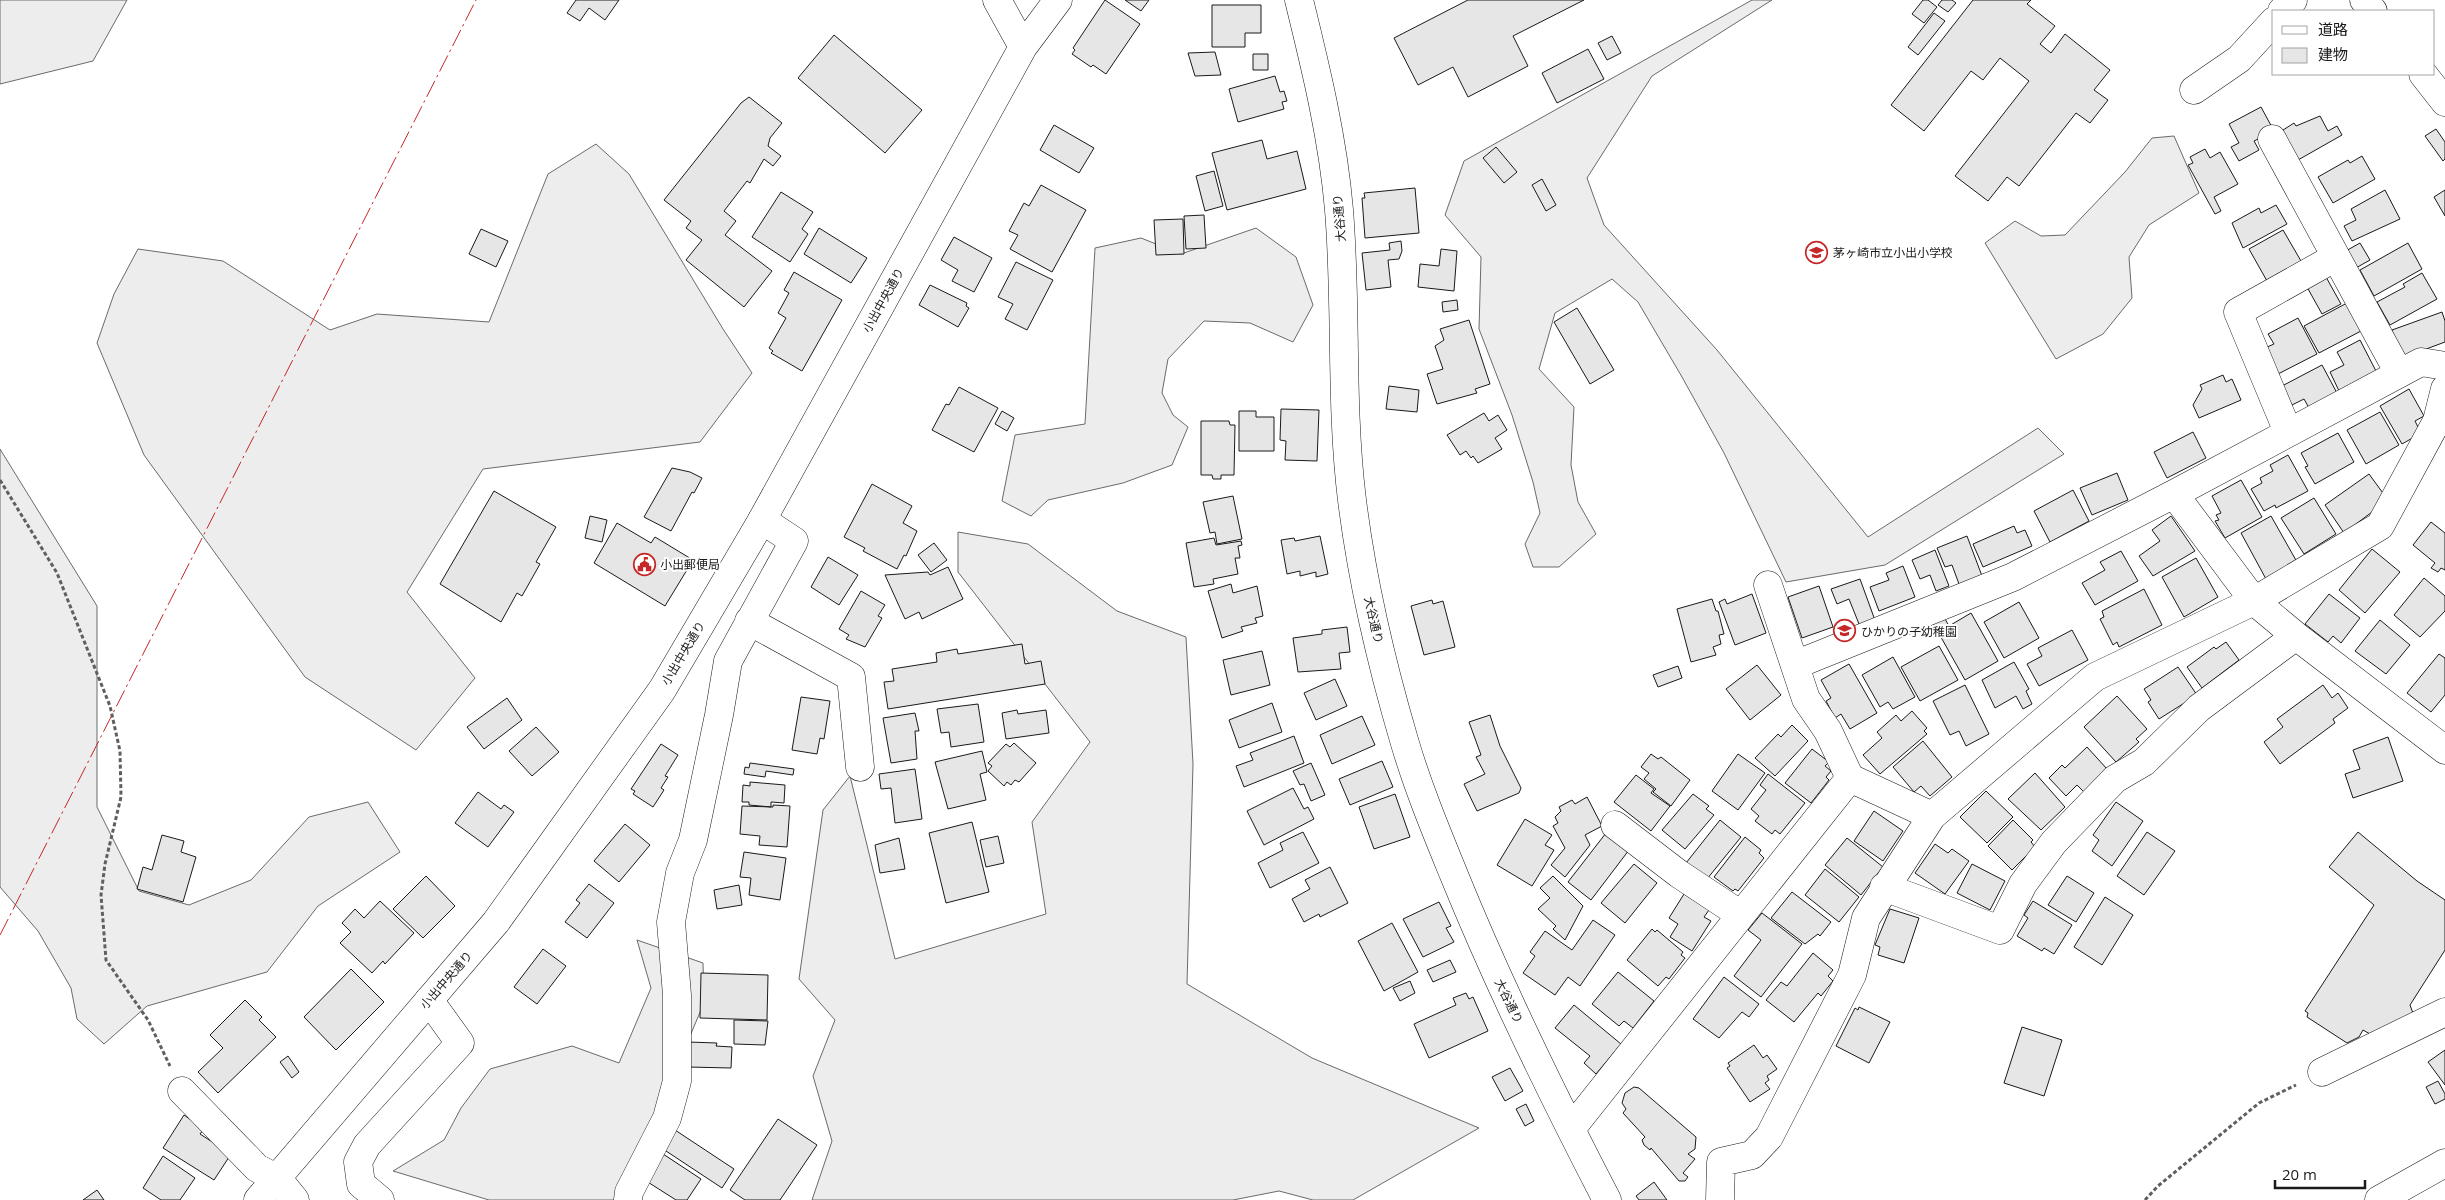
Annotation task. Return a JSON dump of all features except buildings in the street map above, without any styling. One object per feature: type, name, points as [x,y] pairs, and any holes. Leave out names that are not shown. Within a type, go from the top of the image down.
[{"type":"street","points":[[997,0],[1023,47]]},
{"type":"street","name":"小出中央通り","points":[[258,1200],[278,1179],[496,922],[662,690],[762,520],[1023,47],[1058,0]]},
{"type":"street","name":"大谷通り","points":[[1299,0],[1318,77],[1339,207],[1343,268],[1347,434],[1352,498],[1364,576],[1404,741],[1446,855],[1490,963],[1607,1200]]},
{"type":"street","points":[[2283,10],[2293,0]]},
{"type":"street","points":[[2364,0],[2372,10]]},
{"type":"street","points":[[2194,90],[2239,59],[2272,23]]},
{"type":"street","points":[[2424,75],[2445,102]]},
{"type":"street","points":[[2272,140],[2399,373]]},
{"type":"street","points":[[2288,432],[2238,312],[2336,257]]},
{"type":"street","points":[[1795,665],[2013,577],[2174,494],[2421,362],[2445,366]]},
{"type":"street","points":[[1720,1200],[1721,1162],[1752,1156],[1769,1137],[1852,975],[1866,918],[1884,887],[1932,816],[2096,677],[2254,602],[2380,526],[2437,421],[2445,389]]},
{"type":"street","points":[[2174,494],[2254,602],[2445,750]]},
{"type":"street","points":[[628,1200],[629,1192],[667,1118],[677,1081],[677,995],[672,922],[680,873],[693,840],[719,715],[728,661],[794,541],[762,520]]},
{"type":"street","points":[[1768,585],[1806,699],[1828,731],[1850,778],[1932,816]]},
{"type":"street","points":[[749,621],[850,677],[860,767]]},
{"type":"street","points":[[1884,887],[2000,930],[2022,884],[2048,849],[2115,779],[2144,762],[2199,708],[2296,636]]},
{"type":"street","points":[[1571,1130],[1850,778]]},
{"type":"street","points":[[1616,825],[1679,874],[1741,915]]},
{"type":"street","points":[[380,1200],[361,1184],[358,1162],[367,1145],[460,1043],[429,1000]]},
{"type":"street","points":[[2322,1072],[2445,1012]]},
{"type":"street","points":[[182,1091],[256,1168],[278,1179],[295,1200]]},
{"type":"street","points":[[2379,1200],[2445,1163]]},
{"type":"path","points":[[0,480],[57,574],[110,706],[120,751],[121,797],[105,864],[101,895],[106,960],[148,1020],[182,1091]]},
{"type":"path","points":[[2145,1200],[2158,1186],[2258,1103],[2322,1072]]},
{"type":"shaded area","points":[[0,0],[127,0],[93,61],[0,84]]},
{"type":"shaded area","points":[[1752,0],[1772,0],[1652,76],[1587,178],[1604,225],[1717,350],[1868,537],[2038,428],[2064,454],[1885,565],[1786,582],[1724,453],[1682,377],[1638,302],[1612,279],[1555,313],[1539,369],[1574,407],[1571,465],[1578,502],[1596,534],[1559,567],[1533,567],[1525,544],[1540,513],[1533,482],[1512,415],[1479,329],[1481,257],[1445,215],[1464,161]]},
{"type":"shaded area","points":[[2174,136],[2199,193],[2149,225],[2129,257],[2132,298],[2103,334],[2056,359],[1985,243],[2015,221],[2041,236],[2065,235],[2125,172],[2152,138]]},
{"type":"shaded area","points":[[596,144],[629,174],[723,329],[752,373],[700,442],[483,469],[407,592],[475,678],[416,750],[305,677],[144,455],[97,343],[114,294],[138,249],[223,261],[330,330],[377,314],[489,322],[548,174]]},
{"type":"shaded area","points":[[1256,228],[1296,257],[1313,305],[1293,342],[1250,323],[1204,321],[1168,359],[1162,393],[1173,415],[1188,427],[1172,465],[1123,483],[1048,500],[1031,516],[1002,501],[1015,435],[1085,424],[1095,248],[1141,238],[1181,254]]},
{"type":"shaded area","points":[[0,449],[97,606],[97,807],[139,891],[189,905],[251,880],[309,817],[368,802],[400,852],[318,906],[267,972],[147,1006],[104,1044],[77,1019],[71,988],[38,931],[0,887]]},
{"type":"shaded area","points":[[958,532],[1028,544],[1117,611],[1186,637],[1193,764],[1187,984],[1312,1058],[1479,1128],[1353,1200],[1313,1200],[1279,1191],[1233,1200],[812,1200],[832,1141],[813,1076],[835,1020],[799,979],[823,810],[850,776],[895,959],[1046,914],[1032,822],[1090,742],[958,572]]},
{"type":"shaded area","points":[[637,940],[703,963],[704,1003],[620,1200],[489,1200],[393,1171],[444,1140],[461,1108],[490,1069],[572,1046],[619,1063],[651,988]]},
{"type":"power","points":[[0,935],[476,0]]},
{"type":"place","name":"茅ヶ崎市立小出小学校","points":[[1817,252]]},
{"type":"place","name":"小出郵便局","points":[[644,564]]},
{"type":"place","name":"ひかりの子幼稚園","points":[[1845,631]]}]
